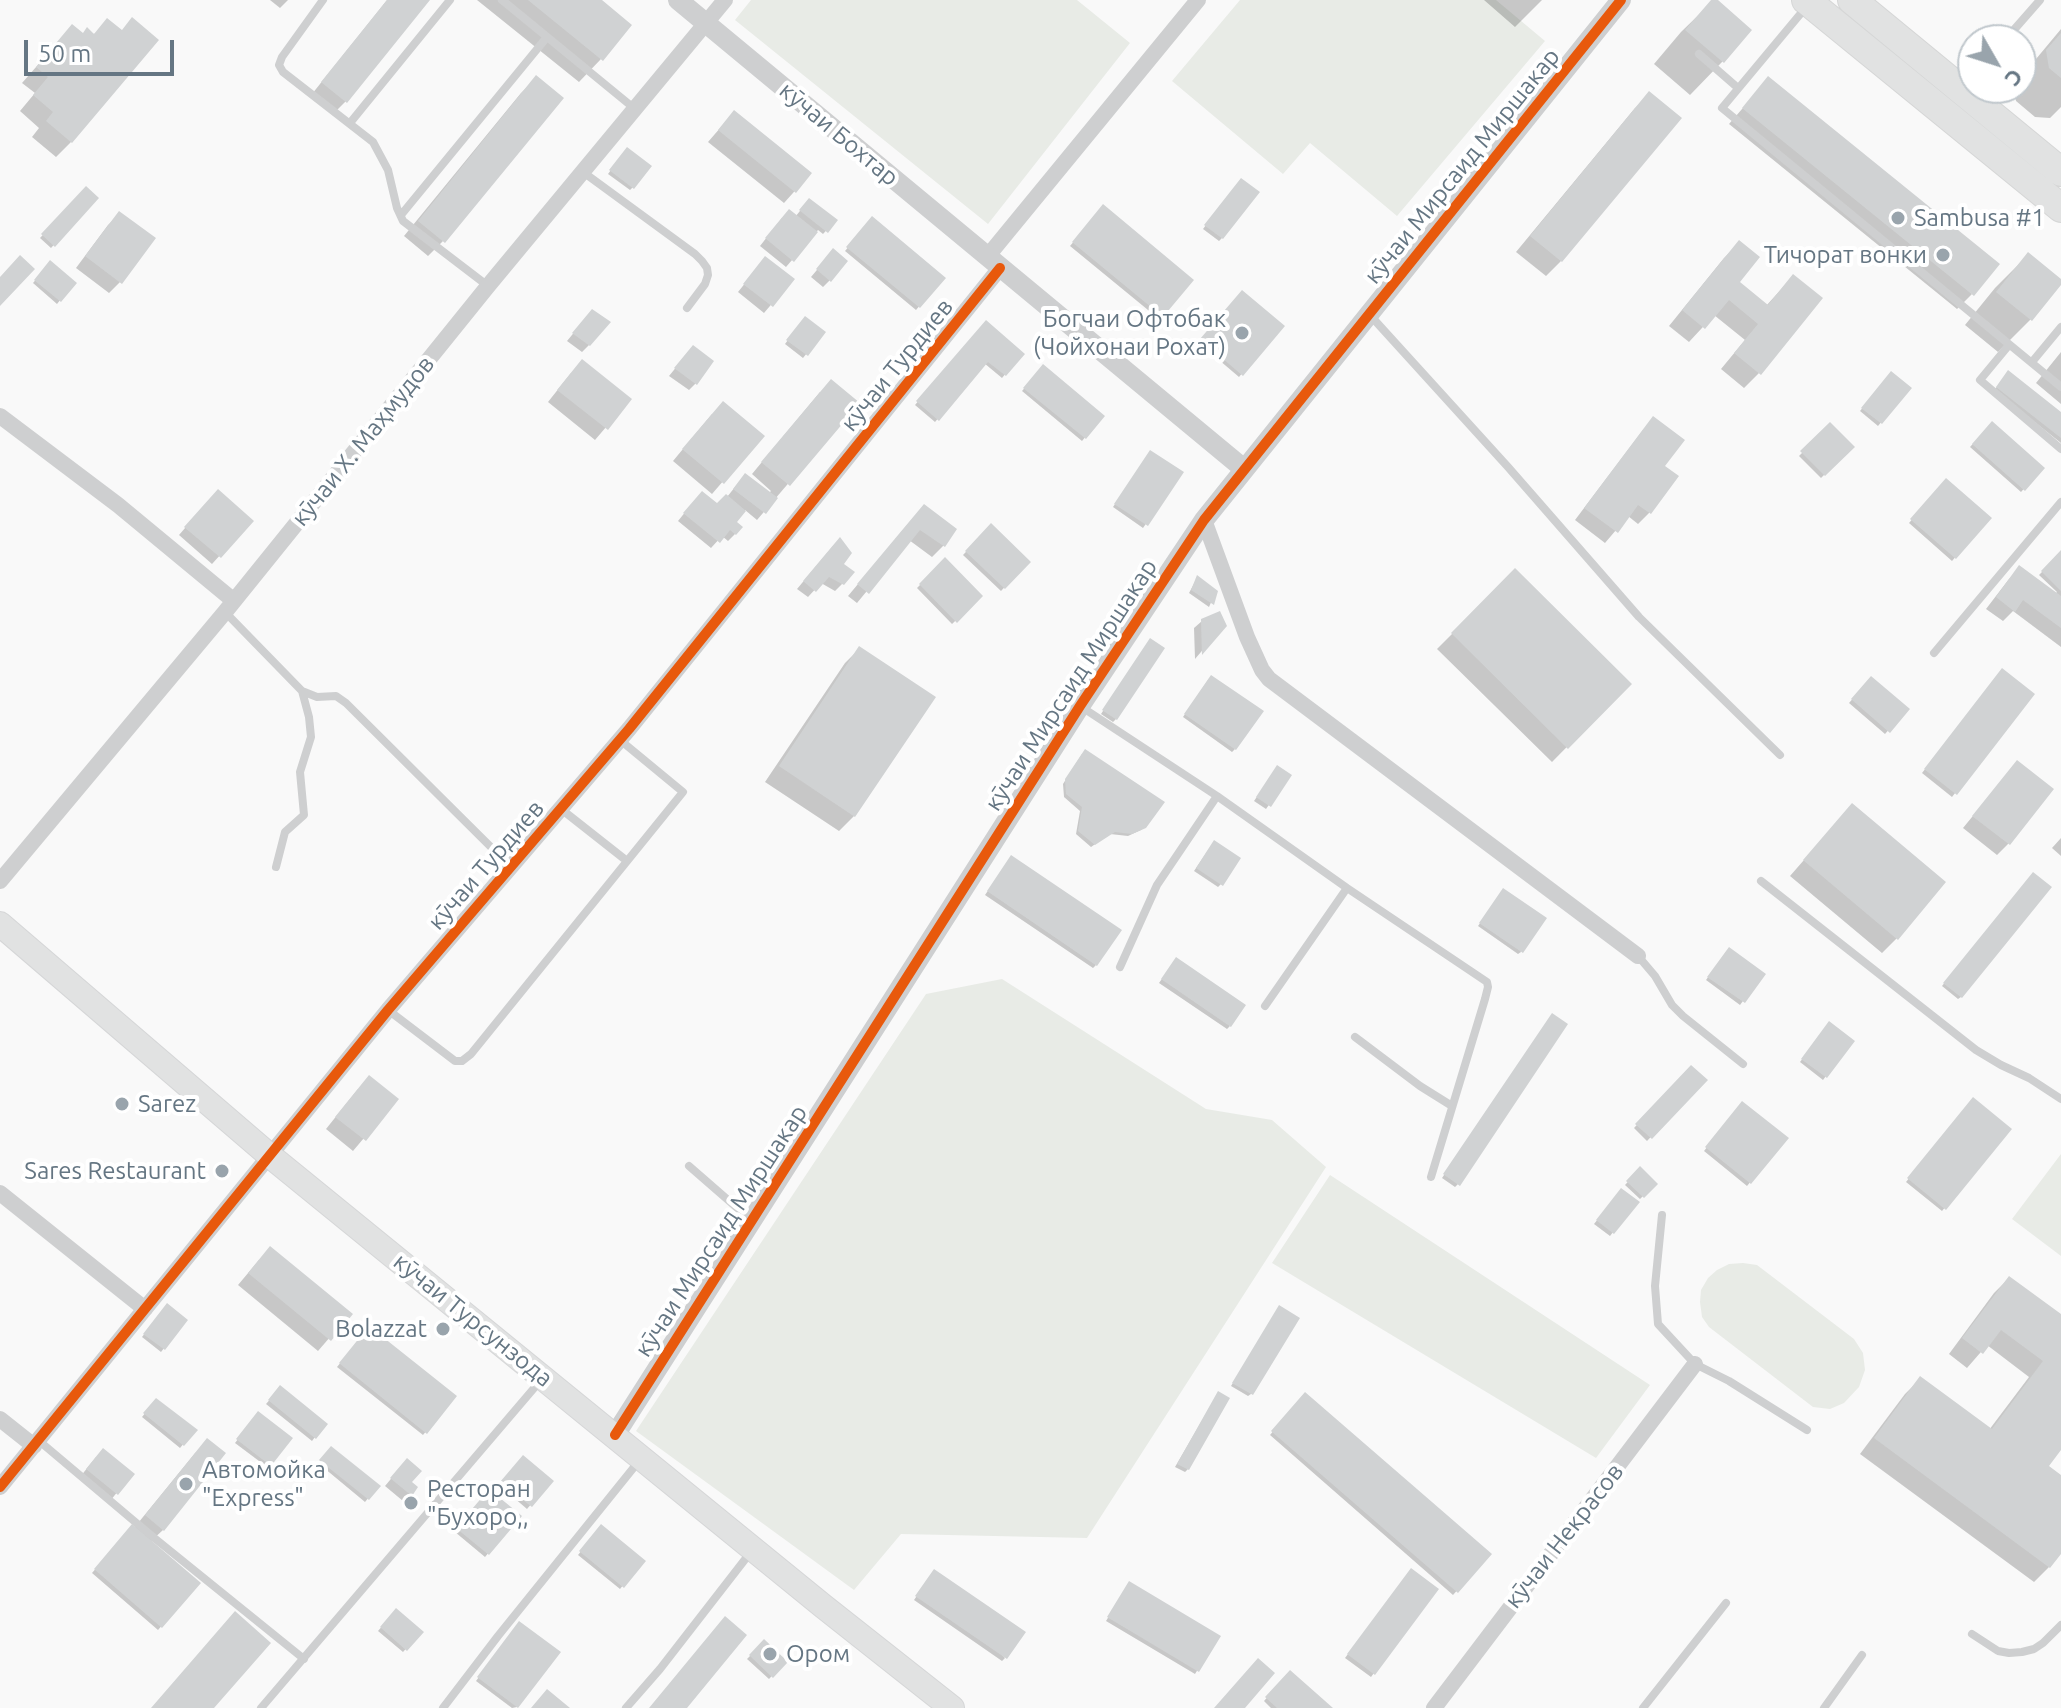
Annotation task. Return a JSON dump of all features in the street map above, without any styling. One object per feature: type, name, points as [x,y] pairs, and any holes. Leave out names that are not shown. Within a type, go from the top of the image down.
[{"type":"highway","points":[[1852,0],[1964,87],[2061,172]]},
{"type":"highway","points":[[1808,1],[2061,208]]},
{"type":"main road","name":"кӯчаи Турсунзода","points":[[0,924],[269,1155],[952,1708]]},
{"type":"street","name":"кӯчаи Бохтар","points":[[678,0],[1244,469]]},
{"type":"street","name":"кӯчаи Х. Маҳмудов","points":[[0,881],[230,607],[488,286],[725,0]]},
{"type":"street","name":"кӯчаи Турдиев","points":[[0,1487],[388,1010],[620,740],[1198,0]]},
{"type":"street","name":"кӯчаи Мирсаид Миршакар","points":[[615,1435],[1080,706],[1204,520],[1621,0]]},
{"type":"street","points":[[0,416],[118,505],[230,607]]},
{"type":"street","points":[[1204,520],[1247,637],[1269,679],[1638,956]]},
{"type":"street","points":[[0,1193],[145,1309]]},
{"type":"street","name":"кӯчаи Некрасов","points":[[1434,1708],[1695,1364]]},
{"type":"street","points":[[0,1419],[36,1443]]},
{"type":"lane","points":[[323,0],[282,57],[279,65],[283,72],[373,142],[385,161],[403,221],[488,286]]},
{"type":"lane","points":[[350,123],[450,0]]},
{"type":"lane","points":[[502,0],[635,109]]},
{"type":"lane","points":[[2019,24],[2040,0]]},
{"type":"lane","points":[[1808,1],[1722,108],[2061,387]]},
{"type":"lane","points":[[401,215],[547,37]]},
{"type":"lane","points":[[1699,54],[1738,88]]},
{"type":"lane","points":[[582,172],[702,261],[708,275],[687,308]]},
{"type":"lane","points":[[1369,314],[1639,617],[1780,755]]},
{"type":"lane","points":[[2032,362],[2061,327]]},
{"type":"lane","points":[[2009,345],[1980,380],[2061,449]]},
{"type":"lane","points":[[1934,653],[2061,502]]},
{"type":"lane","points":[[230,607],[302,691],[309,717],[311,737],[300,772],[304,815],[285,832],[276,867]]},
{"type":"lane","points":[[302,691],[317,697],[336,696],[346,703],[511,867]]},
{"type":"lane","points":[[1080,706],[1217,796],[1487,982],[1485,999],[1431,1177]]},
{"type":"lane","points":[[388,1010],[455,1061],[462,1061],[471,1054],[683,792],[620,740]]},
{"type":"lane","points":[[1120,967],[1157,885],[1217,796]]},
{"type":"lane","points":[[561,809],[627,861]]},
{"type":"lane","points":[[1761,881],[1976,1050],[2061,1099]]},
{"type":"lane","points":[[1265,1006],[1347,888]]},
{"type":"lane","points":[[1638,956],[1655,976],[1672,1005],[1743,1064]]},
{"type":"lane","points":[[1355,1037],[1452,1106]]},
{"type":"lane","points":[[689,1166],[752,1220]]},
{"type":"lane","points":[[1662,1215],[1655,1286],[1658,1324],[1695,1364],[1729,1381],[1807,1430]]},
{"type":"lane","points":[[261,1708],[544,1377]]},
{"type":"lane","points":[[36,1443],[304,1659]]},
{"type":"lane","points":[[443,1708],[642,1457]]},
{"type":"lane","points":[[626,1708],[753,1549]]},
{"type":"lane","points":[[1643,1708],[1726,1603]]},
{"type":"lane","points":[[1972,1634],[1998,1651],[2022,1652],[2043,1643],[2061,1625]]},
{"type":"lane","points":[[1824,1708],[1862,1655]]},
{"type":"shaded area","points":[[751,0],[1077,0],[1130,43],[988,224],[735,20]]},
{"type":"shaded area","points":[[1240,0],[1496,0],[1545,41],[1397,216],[1310,143],[1283,174],[1172,81]]},
{"type":"shaded area","points":[[1002,979],[1206,1109],[1272,1120],[1326,1167],[1087,1538],[901,1534],[854,1590],[636,1431],[926,994]]},
{"type":"shaded area","points":[[2061,1154],[2061,1256],[2012,1219]]},
{"type":"shaded area","points":[[1330,1175],[1650,1385],[1596,1458],[1272,1263]]},
{"type":"shaded area","points":[[1729,1264],[1757,1265],[1854,1339],[1863,1353],[1865,1370],[1859,1387],[1844,1403],[1830,1409],[1813,1407],[1709,1327],[1702,1317],[1701,1290],[1717,1270]]},
{"type":"building","points":[[387,0],[430,0],[347,103],[321,82]]},
{"type":"building","points":[[528,0],[602,0],[632,25],[603,61]]},
{"type":"building","points":[[1711,0],[1718,0],[1752,30],[1724,63],[1685,30]]},
{"type":"building","points":[[132,17],[159,40],[72,143],[46,121],[53,112],[33,95],[48,77],[36,67],[72,24],[83,33],[87,27],[94,34],[107,18],[122,30]]},
{"type":"building","points":[[2061,33],[2061,78],[2049,68],[2046,50]]},
{"type":"building","points":[[536,75],[564,98],[445,243],[418,221]]},
{"type":"building","points":[[1768,76],[2000,264],[1974,296],[1742,108]]},
{"type":"building","points":[[1649,91],[1682,118],[1562,262],[1530,236]]},
{"type":"building","points":[[734,110],[812,173],[796,193],[718,130]]},
{"type":"building","points":[[627,147],[652,166],[634,189],[609,170]]},
{"type":"building","points":[[1241,178],[1260,192],[1223,239],[1204,225]]},
{"type":"building","points":[[86,186],[99,198],[55,247],[41,234]]},
{"type":"building","points":[[809,198],[838,220],[828,233],[799,210]]},
{"type":"building","points":[[1103,204],[1194,280],[1163,317],[1072,242]]},
{"type":"building","points":[[789,209],[818,232],[794,262],[765,238]]},
{"type":"building","points":[[119,211],[156,238],[122,284],[85,256]]},
{"type":"building","points":[[872,216],[946,278],[920,308],[846,247]]},
{"type":"building","points":[[1739,240],[1760,257],[1740,282],[1768,305],[1793,274],[1823,298],[1761,375],[1734,353],[1758,324],[1729,300],[1705,329],[1682,310]]},
{"type":"building","points":[[833,248],[848,261],[831,282],[816,269]]},
{"type":"building","points":[[2028,252],[2061,279],[2061,285],[2032,321],[1996,292]]},
{"type":"building","points":[[20,255],[35,269],[0,306],[0,277]]},
{"type":"building","points":[[765,256],[795,279],[773,307],[743,284]]},
{"type":"building","points":[[50,260],[77,283],[61,302],[34,280]]},
{"type":"building","name":"Богчаи Офтобак (Чойхонаи Рохат)","points":[[1242,290],[1285,326],[1243,376],[1200,339]]},
{"type":"building","points":[[592,309],[611,322],[590,346],[572,333]]},
{"type":"building","points":[[805,316],[826,332],[808,356],[786,340]]},
{"type":"building","points":[[986,320],[1025,354],[1006,376],[988,362],[939,421],[916,401]]},
{"type":"building","points":[[693,345],[714,361],[697,385],[674,368]]},
{"type":"building","points":[[582,359],[632,399],[608,430],[557,390]]},
{"type":"building","points":[[1043,364],[1105,416],[1086,439],[1023,388]]},
{"type":"building","points":[[2008,370],[2061,412],[2061,438],[1996,387]]},
{"type":"building","points":[[1891,371],[1912,388],[1882,424],[1861,408]]},
{"type":"building","points":[[831,379],[860,403],[790,486],[761,462]]},
{"type":"building","points":[[723,401],[765,436],[724,484],[682,449]]},
{"type":"building","points":[[1653,416],[1685,440],[1665,466],[1679,476],[1651,514],[1638,505],[1618,533],[1584,508]]},
{"type":"building","points":[[1992,421],[2045,468],[2025,491],[1972,444]]},
{"type":"building","points":[[1830,422],[1855,447],[1825,476],[1800,451]]},
{"type":"building","points":[[1150,450],[1184,472],[1148,526],[1114,504]]},
{"type":"building","points":[[745,473],[778,498],[766,514],[733,489]]},
{"type":"building","points":[[1946,478],[1992,518],[1956,559],[1910,519]]},
{"type":"building","points":[[218,489],[254,521],[221,558],[184,527]]},
{"type":"building","points":[[702,491],[717,503],[726,494],[746,511],[737,522],[743,527],[736,535],[730,530],[720,543],[683,513]]},
{"type":"building","points":[[924,504],[957,529],[945,547],[920,530],[869,594],[857,584]]},
{"type":"building","points":[[991,523],[1031,562],[1005,589],[965,551]]},
{"type":"building","points":[[840,537],[852,553],[844,564],[855,572],[844,585],[829,577],[816,592],[803,581]]},
{"type":"building","points":[[2061,550],[2061,591],[2041,571]]},
{"type":"building","points":[[945,557],[983,596],[957,623],[919,584]]},
{"type":"building","points":[[2019,565],[2061,596],[2061,628],[2023,600],[2015,612],[1996,597]]},
{"type":"building","points":[[1515,568],[1632,684],[1568,749],[1451,633]]},
{"type":"building","points":[[1197,575],[1218,591],[1214,605],[1191,590]]},
{"type":"building","points":[[1220,611],[1227,626],[1202,655],[1201,619]]},
{"type":"building","points":[[1150,638],[1165,648],[1117,720],[1102,710]]},
{"type":"building","points":[[859,646],[936,697],[855,817],[779,766]]},
{"type":"building","points":[[2002,668],[2035,694],[1957,795],[1924,769]]},
{"type":"building","points":[[1211,675],[1264,711],[1236,750],[1184,714]]},
{"type":"building","points":[[1871,676],[1910,709],[1890,733],[1851,699]]},
{"type":"building","points":[[1085,749],[1165,802],[1146,828],[1132,834],[1115,832],[1095,845],[1078,831],[1082,807],[1066,794],[1065,779]]},
{"type":"building","points":[[2017,760],[2054,789],[2010,845],[1972,816]]},
{"type":"building","points":[[1277,765],[1292,775],[1271,807],[1256,797]]},
{"type":"building","points":[[1852,803],[1946,882],[1898,940],[1803,860]]},
{"type":"building","points":[[1214,840],[1241,858],[1223,886],[1196,868]]},
{"type":"building","points":[[1011,855],[1122,930],[1097,966],[987,891]]},
{"type":"building","points":[[2033,872],[2052,887],[1962,998],[1943,983]]},
{"type":"building","points":[[1503,888],[1547,918],[1523,953],[1479,923]]},
{"type":"building","points":[[1729,947],[1766,974],[1745,1003],[1707,977]]},
{"type":"building","points":[[1176,957],[1246,1005],[1231,1027],[1161,979]]},
{"type":"building","points":[[1552,1013],[1568,1024],[1460,1186],[1443,1174]]},
{"type":"building","points":[[1829,1021],[1855,1041],[1827,1078],[1801,1059]]},
{"type":"building","points":[[1691,1065],[1708,1080],[1652,1139],[1635,1124]]},
{"type":"building","points":[[369,1075],[399,1099],[366,1141],[335,1117]]},
{"type":"building","points":[[1973,1097],[2012,1129],[1946,1210],[1907,1178]]},
{"type":"building","points":[[1742,1101],[1789,1138],[1751,1184],[1705,1147]]},
{"type":"building","points":[[1640,1166],[1658,1184],[1644,1198],[1626,1181]]},
{"type":"building","points":[[1621,1188],[1640,1202],[1614,1234],[1596,1220]]},
{"type":"building","points":[[270,1246],[353,1314],[331,1341],[248,1273]]},
{"type":"building","points":[[2009,1276],[2061,1314],[2061,1450],[2049,1466],[2061,1475],[2061,1554],[2050,1568],[1874,1438],[1920,1376],[1992,1429],[2043,1361],[2001,1330],[1983,1354],[1962,1338]]},
{"type":"building","points":[[167,1303],[188,1320],[165,1350],[143,1334]]},
{"type":"building","points":[[1279,1305],[1300,1318],[1253,1395],[1232,1383]]},
{"type":"building","points":[[369,1326],[457,1396],[427,1434],[339,1363]]},
{"type":"building","points":[[280,1385],[328,1424],[316,1439],[268,1400]]},
{"type":"building","points":[[1218,1391],[1230,1398],[1189,1470],[1177,1464]]},
{"type":"building","points":[[1305,1392],[1492,1554],[1458,1593],[1271,1431]]},
{"type":"building","name":"Автомойка \"Express\"","points":[[156,1398],[198,1430],[184,1446],[143,1413]]},
{"type":"building","points":[[258,1411],[293,1438],[271,1466],[236,1439]]},
{"type":"building","name":"Автомойка \"Express\"","points":[[207,1438],[226,1453],[164,1531],[145,1515]]},
{"type":"building","points":[[331,1446],[381,1486],[369,1500],[319,1460]]},
{"type":"building","name":"Автомойка \"Express\"","points":[[103,1448],[135,1474],[118,1495],[86,1469]]},
{"type":"building","points":[[523,1455],[554,1481],[532,1507],[500,1482]]},
{"type":"building","points":[[407,1458],[422,1471],[412,1482],[418,1487],[412,1496],[390,1478]]},
{"type":"building","points":[[489,1489],[522,1516],[489,1555],[456,1528]]},
{"type":"building","points":[[132,1524],[201,1583],[162,1628],[94,1569]]},
{"type":"building","points":[[601,1524],[646,1561],[624,1588],[579,1551]]},
{"type":"building","points":[[1411,1568],[1439,1589],[1375,1675],[1347,1654]]},
{"type":"building","points":[[934,1569],[1026,1632],[1007,1659],[915,1596]]},
{"type":"building","points":[[1129,1581],[1221,1636],[1199,1672],[1107,1617]]},
{"type":"building","points":[[396,1608],[424,1632],[407,1651],[380,1627]]},
{"type":"building","points":[[235,1611],[271,1643],[214,1708],[151,1708]]},
{"type":"building","points":[[725,1616],[747,1635],[687,1708],[649,1708]]},
{"type":"building","points":[[519,1621],[561,1652],[518,1708],[477,1677]]},
{"type":"building","points":[[764,1639],[788,1662],[773,1678],[749,1655]]},
{"type":"building","points":[[1258,1658],[1275,1673],[1245,1708],[1214,1708]]},
{"type":"building","points":[[1290,1670],[1333,1708],[1277,1708],[1265,1697]]},
{"type":"building","points":[[547,1689],[570,1708],[531,1708]]},
{"type":"cycle path","points":[[615,1435],[1080,706],[1204,520],[1621,0]]},
{"type":"cycle path","points":[[0,1487],[388,1010],[629,729],[1000,268]]},
{"type":"place","name":"Sambusa #1","points":[[1898,218]]},
{"type":"place","name":"Тичорат вонки","points":[[1943,255]]},
{"type":"place","name":"Богчаи Офтобак (Чойхонаи Рохат)","points":[[1242,333]]},
{"type":"place","name":"Sarez","points":[[122,1104]]},
{"type":"place","name":"Sares Restaurant","points":[[222,1171]]},
{"type":"place","name":"Bolazzat","points":[[443,1329]]},
{"type":"place","name":"Автомойка \"Express\"","points":[[186,1484]]},
{"type":"place","name":"Ресторан \"Бухоро,,","points":[[411,1503]]},
{"type":"place","name":"Ором","points":[[770,1654]]}]
